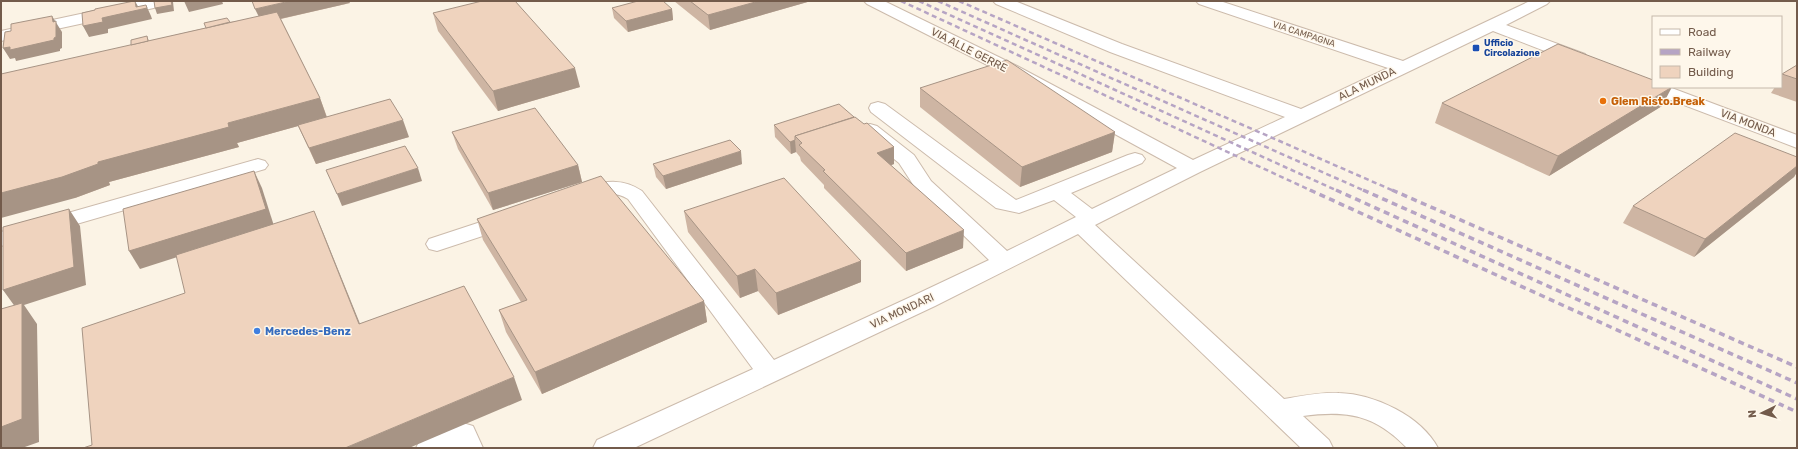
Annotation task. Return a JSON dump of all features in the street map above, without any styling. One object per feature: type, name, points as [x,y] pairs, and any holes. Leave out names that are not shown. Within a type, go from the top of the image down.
[{"type":"street","points":[[1,36],[164,1]]},
{"type":"street","name":"VIA ALLE GERRE","points":[[872,1],[1010,70],[1193,168]]},
{"type":"street","points":[[1000,1],[1116,48],[1301,116]]},
{"type":"street","name":"VIA CAMPAGNA","points":[[1204,1],[1403,67]]},
{"type":"street","name":"ALA MUNDA","points":[[1193,168],[1542,1]]},
{"type":"street","points":[[1492,25],[1593,64]]},
{"type":"street","name":"VIA MONDA","points":[[1656,88],[1797,142]]},
{"type":"street","points":[[878,108],[1004,203],[1018,207],[1135,159]]},
{"type":"street","points":[[855,118],[907,159],[923,185],[1004,261]]},
{"type":"street","points":[[1,239],[258,165]]},
{"type":"street","name":"VIA MONDARI","points":[[607,448],[926,300],[1193,168]]},
{"type":"street","points":[[561,202],[609,187],[623,187],[635,195],[770,373]]},
{"type":"street","points":[[1056,192],[1278,410],[1319,448]]},
{"type":"street","points":[[437,244],[524,214]]},
{"type":"street","points":[[1278,410],[1331,403],[1360,405],[1385,416],[1416,438],[1424,448]]},
{"type":"street","points":[[430,448],[463,434],[469,448]]},
{"type":"building","points":[[135,1],[136,7],[146,5],[147,8],[102,18],[103,22],[83,26],[82,13]]},
{"type":"building","points":[[154,1],[171,1],[172,5],[155,8]]},
{"type":"building","points":[[252,1],[290,1],[255,9]]},
{"type":"building","points":[[482,1],[515,1],[575,68],[493,91],[433,13]]},
{"type":"building","points":[[638,1],[663,1],[672,9],[626,21],[612,8]]},
{"type":"building","points":[[690,1],[759,1],[708,15]]},
{"type":"building","points":[[277,12],[320,98],[228,123],[229,127],[98,162],[98,164],[62,177],[1,193],[1,74]]},
{"type":"building","points":[[52,16],[53,22],[56,21],[56,37],[54,40],[10,50],[10,47],[3,48],[5,32],[11,31],[11,24]]},
{"type":"building","points":[[227,18],[230,22],[206,28],[204,23]]},
{"type":"building","points":[[147,36],[148,41],[131,45],[131,40]]},
{"type":"building","points":[[1558,44],[1652,80],[1652,88],[1670,88],[1558,156],[1442,103]]},
{"type":"building","points":[[1007,60],[1115,132],[1022,167],[920,88]]},
{"type":"building","points":[[1797,65],[1797,79],[1782,74]]},
{"type":"building","points":[[390,99],[403,120],[309,148],[298,125]]},
{"type":"building","points":[[839,104],[854,117],[795,136],[795,140],[790,142],[774,125]]},
{"type":"building","points":[[535,108],[578,165],[488,193],[452,132]]},
{"type":"building","points":[[855,117],[864,124],[867,123],[894,147],[877,153],[964,230],[906,253],[823,171],[825,170],[799,145],[802,143],[795,136]]},
{"type":"building","points":[[1735,133],[1797,157],[1797,166],[1705,239],[1633,206]]},
{"type":"building","points":[[730,140],[741,151],[663,176],[653,164]]},
{"type":"building","points":[[405,146],[418,168],[337,194],[326,170]]},
{"type":"building","points":[[254,171],[266,209],[129,251],[123,209]]},
{"type":"building","points":[[601,176],[704,301],[535,372],[499,310],[527,300],[477,219]]},
{"type":"building","points":[[784,178],[861,261],[776,293],[755,269],[737,276],[684,211]]},
{"type":"building","points":[[69,209],[74,267],[3,290],[3,227]]},
{"type":"building","name":"Mercedes-Benz","points":[[314,211],[359,324],[464,286],[514,377],[345,448],[83,448],[92,445],[82,328],[185,293],[176,255]]},
{"type":"building","points":[[22,303],[22,419],[1,427],[1,309]]},
{"type":"railway","points":[[901,1],[1312,191]]},
{"type":"railway","points":[[919,1],[1338,191]]},
{"type":"railway","points":[[938,1],[1365,191]]},
{"type":"railway","points":[[959,1],[1394,191]]},
{"type":"railway","points":[[1310,190],[1797,412]]},
{"type":"railway","points":[[1336,190],[1797,399]]},
{"type":"railway","points":[[1363,190],[1797,383]]},
{"type":"railway","points":[[1392,190],[1797,367]]},
{"type":"place","name":"Ufficio Circolazione","points":[[1476,48]]},
{"type":"place","name":"Glem Risto.Break","points":[[1603,101]]},
{"type":"place","name":"Mercedes-Benz","points":[[257,331]]}]
